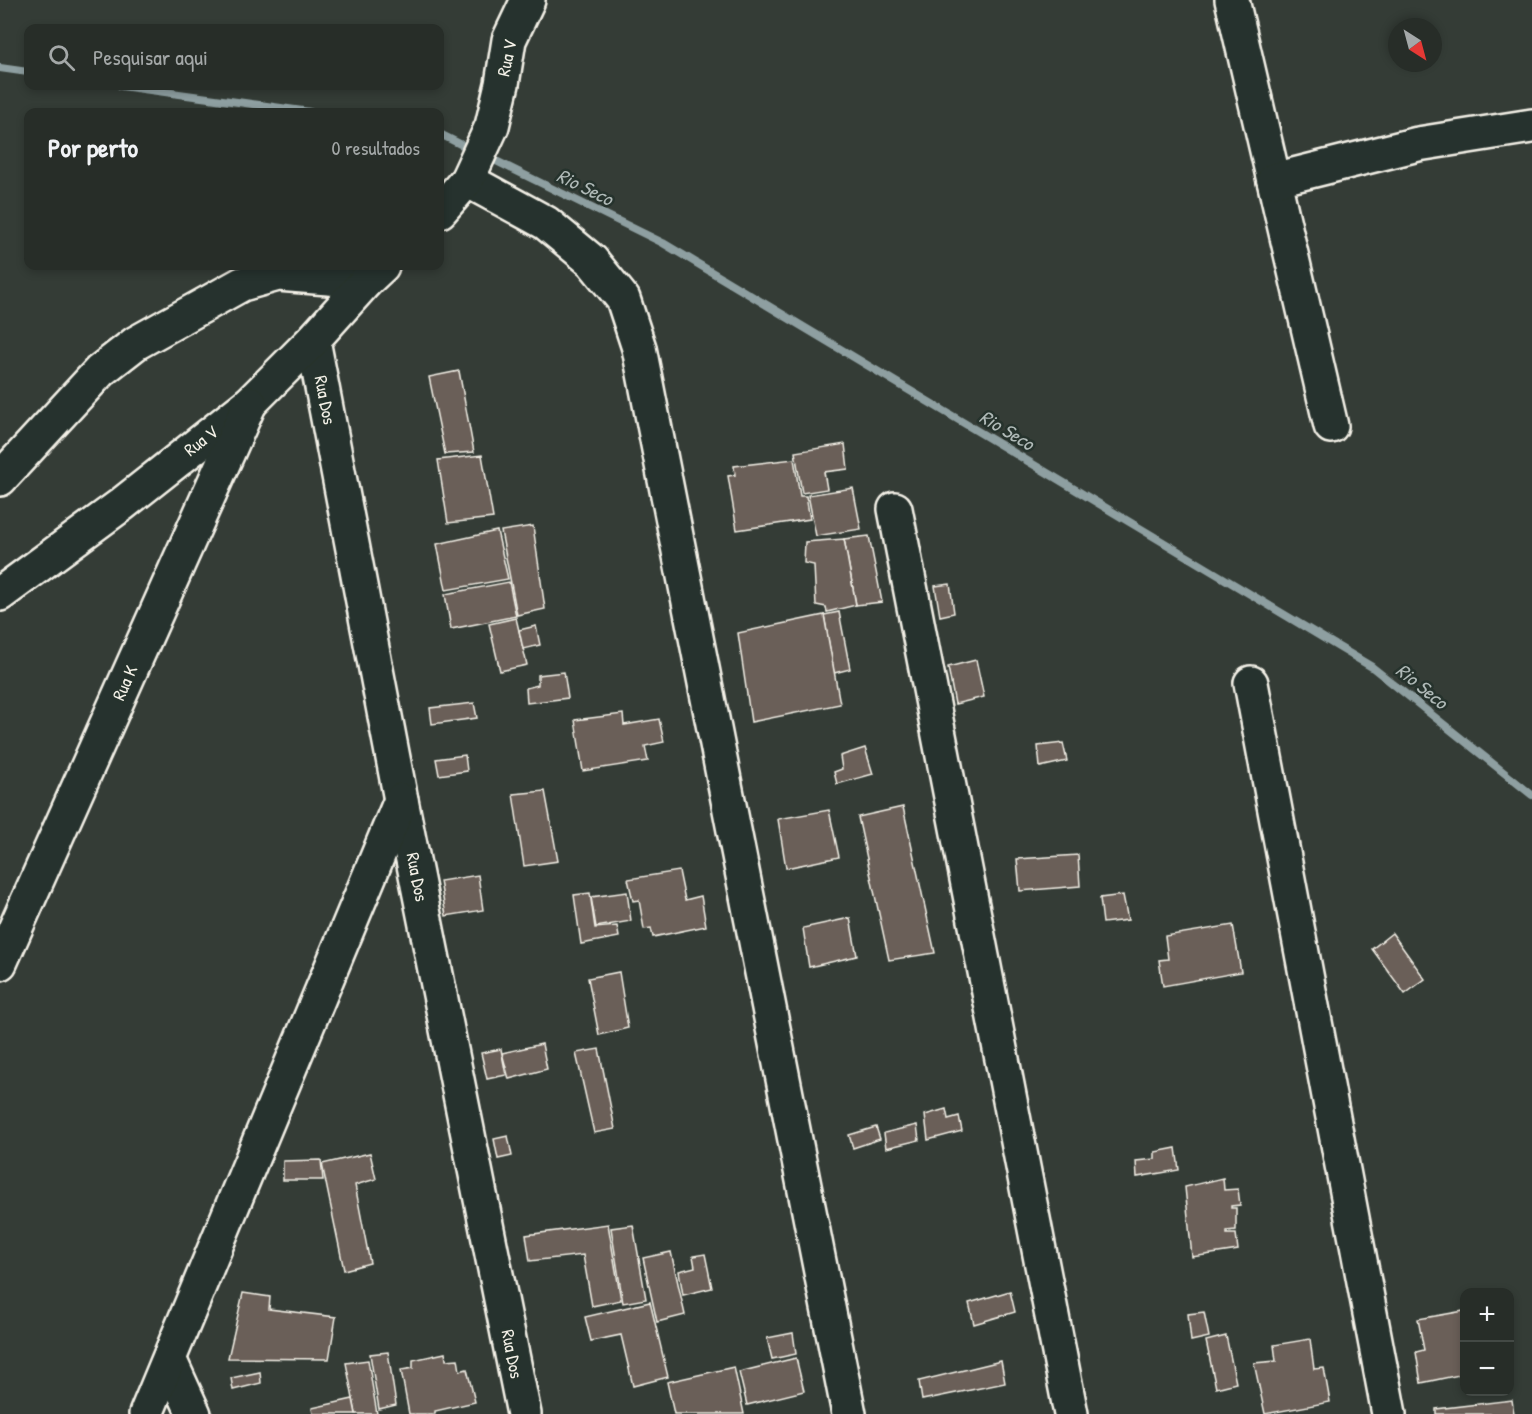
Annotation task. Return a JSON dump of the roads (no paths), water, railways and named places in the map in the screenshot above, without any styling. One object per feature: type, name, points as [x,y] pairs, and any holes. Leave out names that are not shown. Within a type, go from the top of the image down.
[{"type":"street","name":"Rua V","points":[[444,206],[467,180],[492,126],[509,40],[528,0]]},
{"type":"street","points":[[1232,0],[1331,426]]},
{"type":"street","points":[[1274,180],[1418,144],[1532,126]]},
{"type":"street","points":[[467,180],[546,223],[592,261],[622,299],[639,348],[849,1414]]},
{"type":"street","points":[[0,479],[100,371],[136,343],[242,284],[278,273],[374,273]]},
{"type":"street","name":"Rua V","points":[[0,594],[120,505],[250,403],[313,340],[374,273]]},
{"type":"street","name":"Rua Dos","points":[[313,340],[401,800],[524,1414]]},
{"type":"street","name":"Rua K","points":[[0,963],[250,403]]},
{"type":"street","points":[[895,509],[1071,1414]]},
{"type":"street","points":[[1251,683],[1389,1414]]},
{"type":"street","points":[[146,1414],[170,1361],[401,800]]},
{"type":"street","points":[[170,1361],[194,1414]]},
{"type":"waterway","name":"Rio Seco","points":[[0,68],[24,71]]},
{"type":"waterway","name":"Rio Seco","points":[[150,90],[281,108]]},
{"type":"waterway","name":"Rio Seco","points":[[444,136],[474,151]]},
{"type":"waterway","name":"Rio Seco","points":[[486,156],[663,243],[1372,667],[1532,795]]}]
